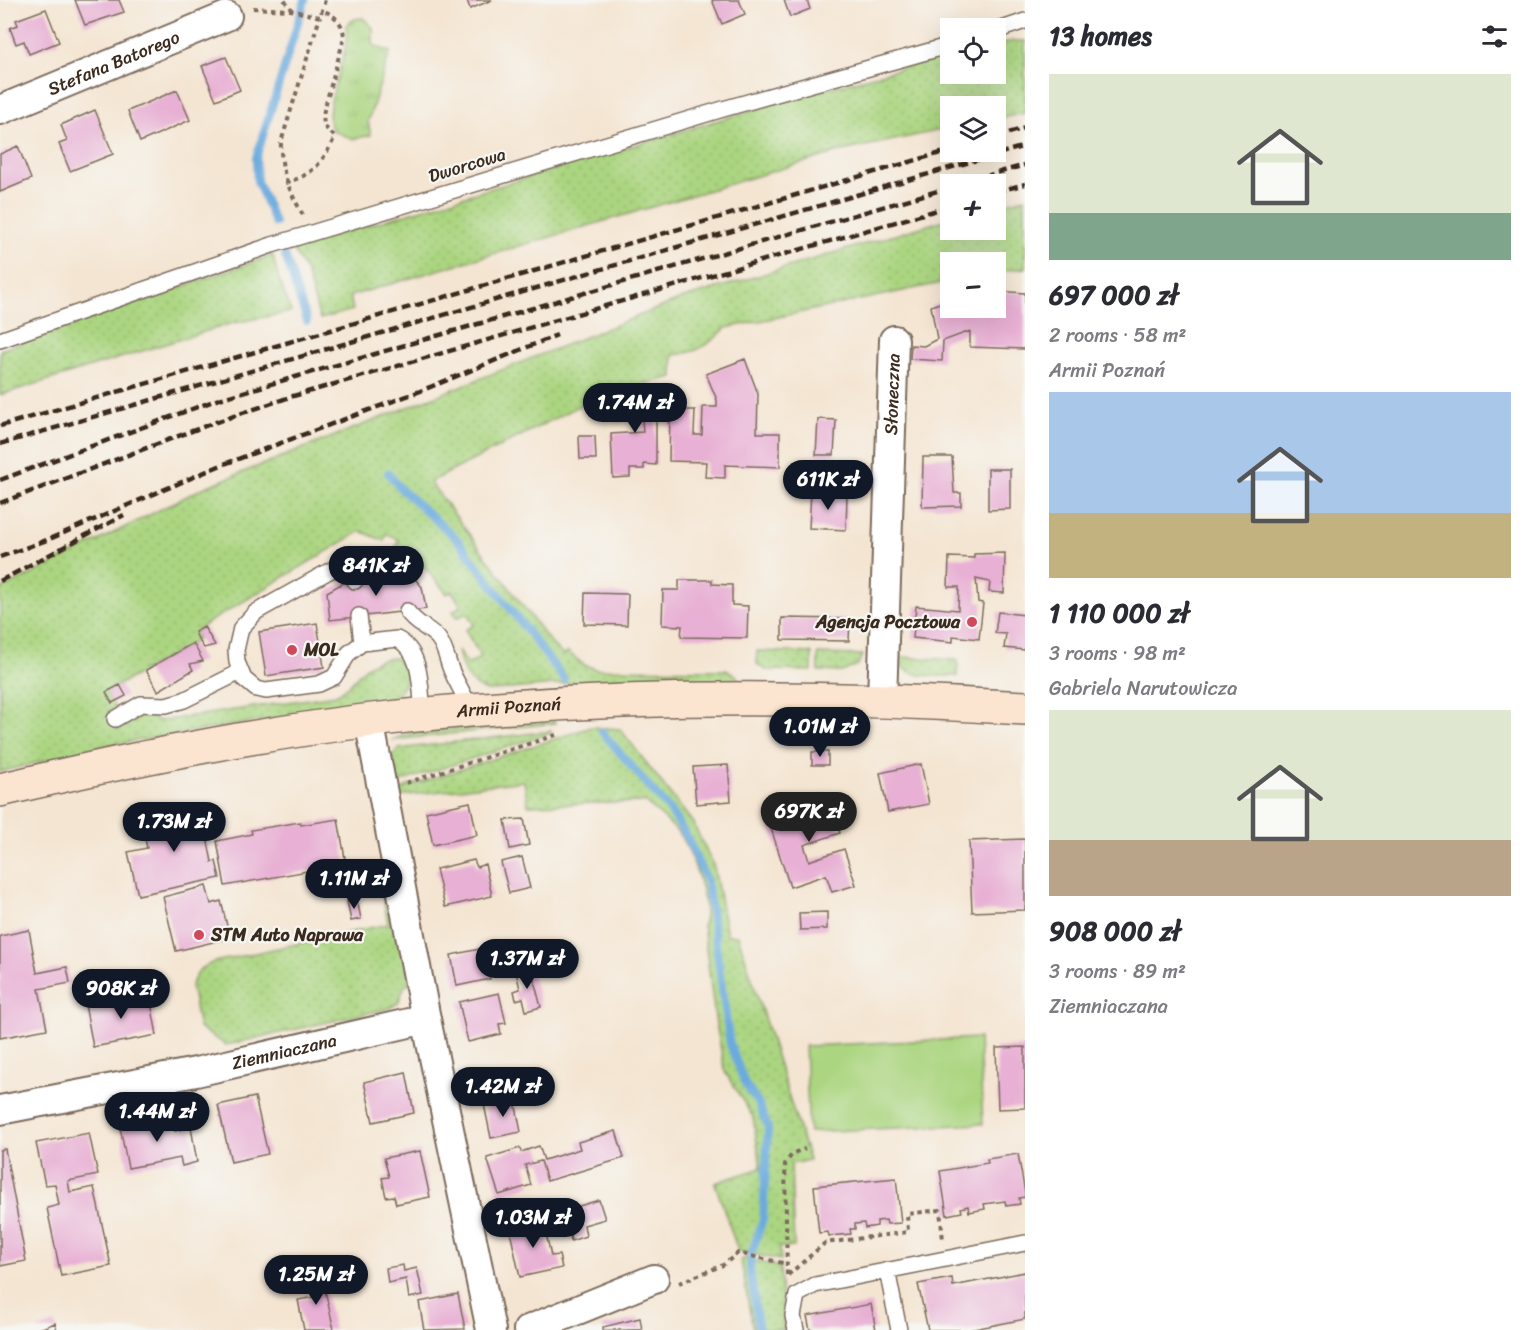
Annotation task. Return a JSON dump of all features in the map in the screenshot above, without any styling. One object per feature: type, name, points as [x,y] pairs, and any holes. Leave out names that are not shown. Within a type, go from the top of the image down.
[{"type":"main road","name":"Armii Poznań","points":[[0,790],[196,748],[369,720],[470,710],[640,699],[882,700],[1025,708]]},
{"type":"street","name":"Stefana Batorego","points":[[0,110],[227,16]]},
{"type":"street","name":"Słoneczna","points":[[882,700],[894,340]]},
{"type":"street","points":[[369,720],[426,1019],[491,1330]]},
{"type":"street","name":"Ziemniaczana","points":[[0,1110],[186,1074],[426,1019]]},
{"type":"street","points":[[528,1330],[654,1279]]},
{"type":"lane","points":[[1006,28],[1025,21]]},
{"type":"lane","name":"Dworcowa","points":[[0,340],[313,232],[940,48]]},
{"type":"lane","points":[[401,575],[389,563],[368,563],[332,570],[256,612],[241,628],[236,650],[240,672],[249,685],[266,691],[319,684],[334,677],[349,653],[362,643],[397,639],[412,650],[416,661],[423,714]]},
{"type":"lane","points":[[355,581],[357,571],[368,563]]},
{"type":"lane","points":[[407,611],[413,621],[433,633],[444,647],[450,666],[467,698],[470,710]]},
{"type":"lane","points":[[359,616],[362,643]]},
{"type":"lane","points":[[115,719],[141,704],[166,705],[184,700],[240,672]]},
{"type":"lane","points":[[796,1330],[794,1305],[797,1295],[804,1289],[887,1270],[1025,1244]]},
{"type":"lane","points":[[887,1270],[899,1330]]},
{"type":"path","points":[[286,0],[291,10]]},
{"type":"path","points":[[313,232],[285,183],[280,159],[281,142],[325,0]]},
{"type":"path","points":[[227,16],[253,8],[291,10],[321,17]]},
{"type":"path","points":[[285,183],[301,178],[320,165],[335,137],[324,126],[323,114],[344,38],[344,29],[331,14],[322,10]]},
{"type":"path","points":[[405,784],[559,734]]},
{"type":"path","points":[[654,1279],[659,1291],[723,1265],[738,1253],[787,1264],[785,1164],[793,1153],[805,1149]]},
{"type":"path","points":[[788,1275],[825,1243],[908,1233],[907,1214],[940,1210],[945,1259]]},
{"type":"green space","points":[[363,18],[373,28],[373,45],[390,52],[368,122],[371,135],[353,139],[333,131],[329,121],[332,96],[347,38],[346,25],[355,19]]},
{"type":"green space","points":[[1025,41],[1025,113],[1006,117],[1006,96],[940,96],[940,130],[842,151],[350,296],[353,310],[320,319],[306,272],[292,248],[779,102],[940,58],[940,84],[1006,84],[1006,42]]},
{"type":"green space","points":[[1025,198],[1025,268],[1006,271],[1006,252],[940,252],[940,283],[726,328],[702,347],[673,355],[673,377],[628,388],[585,403],[430,482],[550,642],[564,656],[568,652],[584,665],[596,669],[726,670],[736,675],[740,682],[576,683],[487,691],[481,689],[471,681],[461,663],[458,650],[468,665],[481,657],[465,630],[474,625],[467,613],[457,618],[453,611],[461,606],[452,591],[447,594],[423,565],[396,547],[399,540],[386,534],[384,541],[361,531],[204,625],[195,632],[198,639],[193,643],[106,692],[115,708],[108,712],[118,730],[144,714],[160,721],[336,695],[368,666],[384,659],[395,658],[406,670],[404,683],[396,696],[386,701],[103,746],[0,772],[0,590],[203,488],[684,298],[940,221],[940,240],[1006,240],[1006,203]]},
{"type":"green space","points":[[273,255],[278,277],[291,312],[233,323],[0,395],[0,350]]},
{"type":"green space","points":[[757,651],[812,653],[812,671],[766,670],[757,664]]},
{"type":"green space","points":[[818,654],[862,655],[858,665],[842,672],[818,671]]},
{"type":"green space","points":[[898,657],[958,660],[957,676],[913,673],[901,665]]},
{"type":"green space","points":[[554,719],[555,723],[392,740],[410,733]]},
{"type":"green space","points":[[591,727],[620,729],[693,823],[714,867],[727,935],[738,935],[809,1160],[791,1164],[794,1247],[780,1247],[781,1260],[738,1251],[715,1183],[761,1168],[753,1117],[725,1072],[715,1018],[703,925],[705,916],[702,892],[690,854],[680,835],[645,802],[528,805],[524,781],[401,796],[401,791],[406,787]]},
{"type":"green space","points":[[551,731],[551,733],[400,782],[396,777],[392,756],[398,749]]},
{"type":"green space","points":[[382,893],[388,895],[394,903],[410,984],[405,985],[398,1003],[390,1008],[226,1045],[199,1028],[191,985],[200,969],[214,962],[388,924]]},
{"type":"green space","points":[[979,1038],[983,1124],[809,1132],[805,1046]]},
{"type":"green space","points":[[745,1258],[780,1267],[784,1330],[753,1330],[741,1260]]},
{"type":"building","points":[[75,0],[119,0],[124,12],[85,25]]},
{"type":"building","points":[[467,0],[492,0],[470,9]]},
{"type":"building","points":[[712,0],[739,0],[745,14],[722,24]]},
{"type":"building","points":[[784,0],[807,0],[810,9],[790,17]]},
{"type":"building","points":[[46,9],[59,42],[29,54],[24,41],[16,44],[10,28],[18,25],[16,20]]},
{"type":"building","points":[[226,57],[240,90],[216,100],[202,66]]},
{"type":"building","points":[[177,90],[190,120],[140,142],[128,111]]},
{"type":"building","points":[[95,110],[113,154],[70,171],[59,144],[67,141],[61,125]]},
{"type":"building","points":[[18,146],[31,179],[0,192],[0,154]]},
{"type":"building","points":[[1006,292],[1025,293],[1025,349],[970,347],[970,331],[943,341],[942,361],[910,359],[911,345],[924,346],[937,339],[931,306],[940,303],[940,318],[1006,318]]},
{"type":"building","points":[[745,359],[758,394],[757,433],[780,433],[780,467],[725,465],[725,478],[705,477],[706,462],[669,461],[670,410],[695,410],[694,435],[702,435],[703,407],[717,407],[717,400],[706,374]]},
{"type":"building","points":[[656,387],[656,465],[644,464],[644,469],[630,469],[630,477],[613,478],[611,434],[643,432],[642,418],[615,421],[613,399],[641,397],[640,388]]},
{"type":"building","points":[[818,419],[836,420],[834,455],[816,455]]},
{"type":"building","points":[[579,436],[595,436],[596,459],[580,459]]},
{"type":"building","points":[[923,457],[952,457],[954,493],[961,493],[961,506],[922,507]]},
{"type":"building","points":[[988,469],[1010,469],[1010,509],[988,510]]},
{"type":"building","points":[[811,492],[847,494],[846,530],[809,528]]},
{"type":"building","points":[[1005,553],[1004,593],[989,592],[990,582],[976,579],[978,602],[983,603],[979,639],[953,636],[953,642],[913,638],[916,606],[958,610],[959,587],[948,587],[949,557],[974,558],[974,554]]},
{"type":"building","points":[[411,574],[422,587],[426,609],[330,620],[327,592],[343,583]]},
{"type":"building","points":[[679,580],[712,580],[712,584],[732,585],[732,605],[748,606],[747,638],[681,637],[682,626],[662,625],[663,590],[679,590]]},
{"type":"building","points":[[585,593],[628,594],[627,625],[584,624]]},
{"type":"building","points":[[998,612],[1025,615],[1025,650],[1004,648],[1006,634],[995,633]]},
{"type":"building","points":[[782,618],[850,619],[849,641],[782,640]]},
{"type":"building","name":"MOL","points":[[317,623],[324,667],[266,676],[259,632]]},
{"type":"building","points":[[204,627],[215,645],[204,648],[198,639],[195,632]]},
{"type":"building","points":[[193,643],[203,661],[190,664],[193,670],[158,691],[146,670]]},
{"type":"building","points":[[120,685],[126,696],[112,703],[106,692]]},
{"type":"building","points":[[812,752],[828,752],[828,765],[812,765]]},
{"type":"building","points":[[921,764],[929,804],[888,812],[880,773]]},
{"type":"building","points":[[728,765],[731,801],[696,804],[693,767]]},
{"type":"building","points":[[826,793],[840,833],[804,845],[809,861],[844,849],[856,885],[832,892],[826,875],[790,887],[766,813]]},
{"type":"building","points":[[470,802],[477,835],[433,845],[426,812]]},
{"type":"building","points":[[205,807],[210,831],[206,832],[212,862],[216,861],[220,878],[138,895],[128,852],[147,848],[141,820]]},
{"type":"building","points":[[338,819],[346,864],[225,886],[217,841],[252,834],[251,830]]},
{"type":"building","points":[[524,819],[529,845],[510,849],[505,820]]},
{"type":"building","points":[[1025,839],[1025,910],[972,912],[969,841]]},
{"type":"building","points":[[522,857],[530,888],[509,893],[501,862]]},
{"type":"building","points":[[474,860],[477,867],[485,864],[492,896],[445,907],[436,869]]},
{"type":"building","points":[[206,886],[211,904],[221,901],[230,938],[176,951],[163,897]]},
{"type":"building","points":[[357,899],[361,919],[351,921],[347,901]]},
{"type":"building","points":[[827,912],[827,929],[800,930],[799,913]]},
{"type":"building","points":[[29,930],[37,973],[67,967],[70,983],[39,989],[47,1029],[0,1038],[0,936]]},
{"type":"building","points":[[494,946],[497,961],[487,963],[490,979],[457,986],[451,955]]},
{"type":"building","points":[[531,969],[541,1007],[526,1011],[523,998],[516,1000],[514,991],[520,989],[516,972]]},
{"type":"building","points":[[149,992],[157,1035],[93,1047],[85,1004]]},
{"type":"building","points":[[499,993],[506,1023],[499,1024],[501,1034],[468,1042],[459,1002]]},
{"type":"building","points":[[1025,1047],[1025,1108],[998,1109],[996,1048]]},
{"type":"building","points":[[406,1072],[414,1113],[373,1122],[364,1082]]},
{"type":"building","points":[[255,1097],[268,1154],[231,1162],[218,1105]]},
{"type":"building","points":[[514,1097],[521,1132],[491,1138],[484,1104]]},
{"type":"building","points":[[172,1117],[175,1131],[191,1127],[197,1162],[182,1166],[180,1158],[128,1168],[120,1127]]},
{"type":"building","points":[[616,1131],[624,1158],[547,1181],[541,1161],[525,1165],[531,1185],[499,1195],[487,1158],[520,1148],[521,1152],[539,1146],[544,1160],[580,1149],[578,1142]]},
{"type":"building","points":[[89,1133],[98,1175],[68,1181],[70,1192],[94,1187],[111,1266],[61,1276],[47,1208],[59,1205],[55,1184],[45,1185],[36,1143]]},
{"type":"building","points":[[5,1149],[26,1261],[0,1266],[0,1150]]},
{"type":"building","points":[[420,1151],[430,1197],[396,1204],[394,1196],[386,1197],[382,1178],[389,1177],[384,1158]]},
{"type":"building","points":[[1018,1154],[1025,1193],[1025,1197],[1019,1198],[1020,1204],[1006,1206],[1005,1201],[984,1204],[985,1209],[969,1212],[968,1206],[961,1208],[962,1212],[947,1215],[940,1171],[988,1163],[987,1159]]},
{"type":"building","points":[[896,1178],[901,1223],[887,1224],[886,1220],[877,1221],[877,1226],[865,1228],[864,1223],[855,1224],[855,1229],[850,1229],[851,1234],[829,1236],[828,1232],[819,1233],[814,1186]]},
{"type":"building","points":[[599,1200],[605,1219],[584,1225],[586,1236],[571,1241],[566,1210]]},
{"type":"building","points":[[543,1220],[551,1256],[559,1255],[562,1268],[520,1277],[509,1227]]},
{"type":"building","points":[[403,1265],[404,1271],[417,1268],[423,1295],[409,1298],[406,1279],[388,1283],[386,1268]]},
{"type":"building","points":[[320,1268],[334,1330],[304,1330],[298,1300],[315,1297],[309,1270]]},
{"type":"building","points":[[1025,1272],[1025,1319],[969,1330],[928,1330],[918,1284],[952,1278],[953,1286]]},
{"type":"building","points":[[458,1294],[465,1329],[424,1330],[419,1302]]},
{"type":"building","points":[[871,1304],[876,1330],[810,1330],[807,1316]]},
{"type":"building","points":[[640,1318],[642,1330],[603,1330],[603,1327]]},
{"type":"building","points":[[55,1323],[57,1330],[37,1330]]},
{"type":"waterway","points":[[275,223],[257,181],[256,158],[305,0]]},
{"type":"waterway","points":[[285,255],[307,321]]},
{"type":"waterway","points":[[388,473],[401,489],[457,539],[564,679]]},
{"type":"waterway","points":[[602,732],[671,812],[686,835],[707,882],[730,1044],[745,1084],[758,1103],[768,1127],[763,1219],[752,1252]]},
{"type":"waterway","points":[[751,1258],[750,1270],[759,1330]]},
{"type":"railway","points":[[1006,134],[1025,128]]},
{"type":"railway","points":[[0,444],[1025,146]]},
{"type":"railway","points":[[0,426],[940,153]]},
{"type":"railway","points":[[993,174],[1025,165]]},
{"type":"railway","points":[[1006,189],[1025,184]]},
{"type":"railway","points":[[0,480],[219,399],[940,190]]},
{"type":"railway","points":[[0,503],[216,422],[290,397],[940,209]]},
{"type":"railway","points":[[0,557],[47,540],[219,466],[423,390],[557,335]]},
{"type":"railway","points":[[0,581],[124,515]]},
{"type":"place","name":"Agencja Pocztowa","points":[[972,622]]},
{"type":"place","name":"MOL","points":[[292,650]]},
{"type":"place","name":"STM Auto Naprawa","points":[[199,935]]}]
